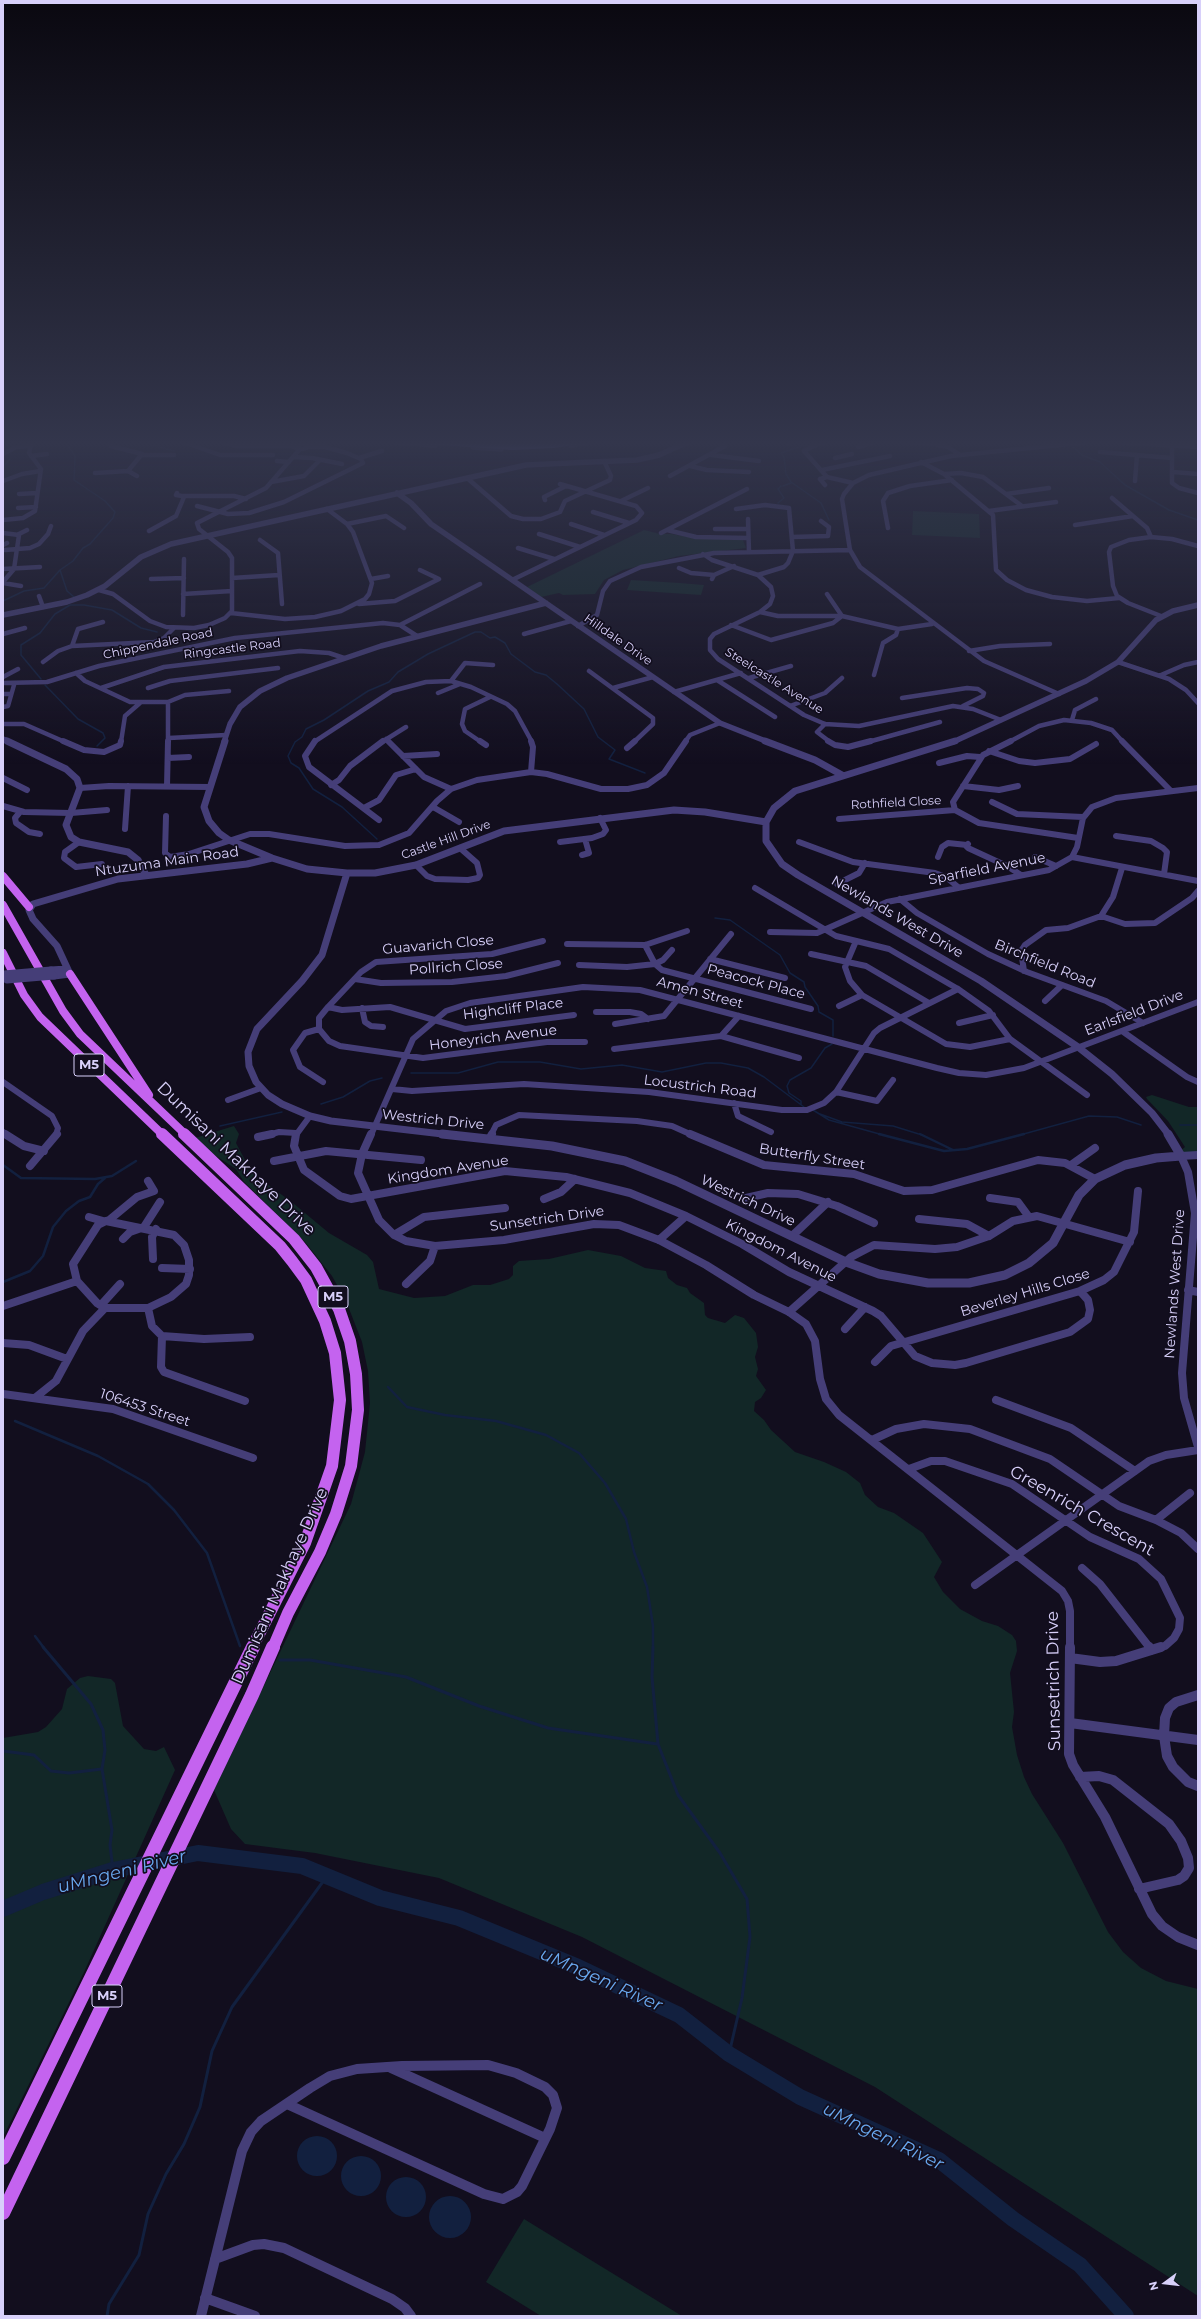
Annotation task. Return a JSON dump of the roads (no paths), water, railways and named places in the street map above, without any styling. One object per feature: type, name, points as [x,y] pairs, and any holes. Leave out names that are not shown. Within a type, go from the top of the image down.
[{"type":"main road","points":[[3,876],[29,907]]},
{"type":"main road","name":"Dumisani Makhaye Drive","points":[[3,905],[72,1024],[93,1048],[272,1217],[294,1239],[316,1267],[328,1287],[345,1324],[356,1374],[356,1438],[351,1466],[336,1514],[320,1552],[288,1614],[3,2213]]},
{"type":"main road","name":"Dumisani Makhaye Drive","points":[[3,954],[5,972],[40,1017],[275,1241],[292,1261],[306,1280],[321,1309],[335,1353],[340,1400],[332,1466],[305,1543],[192,1769],[3,2158]]},
{"type":"main road","points":[[69,972],[121,1055],[170,1121]]},
{"type":"street","points":[[18,549],[14,569],[3,582],[21,586]]},
{"type":"street","points":[[3,615],[72,601],[99,590],[135,561],[157,549]]},
{"type":"street","points":[[224,549],[230,554],[232,578],[231,613]]},
{"type":"street","points":[[275,549],[278,551],[282,604]]},
{"type":"street","points":[[99,590],[116,596],[155,623],[174,628],[209,625],[222,620],[231,613],[285,619],[315,617],[341,611],[358,604],[370,594],[372,587],[371,579],[360,549]]},
{"type":"street","name":"Hilldale Drive","points":[[467,549],[720,723],[815,760],[842,775]]},
{"type":"street","points":[[522,549],[554,559]]},
{"type":"street","points":[[512,580],[575,549]]},
{"type":"street","points":[[995,549],[996,570],[1007,580],[1026,590],[1052,597],[1087,601],[1120,598]]},
{"type":"street","points":[[1110,549],[1109,552],[1113,586],[1120,598],[1128,604],[1161,616]]},
{"type":"street","points":[[578,626],[596,617],[603,591],[616,577],[641,567],[703,554],[850,550],[861,567],[872,578],[969,651],[989,663],[1059,694]]},
{"type":"street","points":[[758,575],[786,566],[793,551]]},
{"type":"street","name":"Steelcastle Avenue","points":[[703,554],[712,560],[758,575],[771,587],[773,596],[770,604],[760,612],[714,634],[709,646],[718,659],[790,706],[825,724],[846,726],[868,725],[944,707],[963,706],[1001,720]]},
{"type":"street","points":[[183,615],[184,559]]},
{"type":"street","points":[[679,568],[691,573],[713,578],[734,566]]},
{"type":"street","points":[[3,569],[40,567]]},
{"type":"street","points":[[358,604],[378,604],[394,601],[439,579],[420,570]]},
{"type":"street","points":[[232,578],[279,575]]},
{"type":"street","points":[[371,579],[388,576]]},
{"type":"street","points":[[151,579],[184,578]]},
{"type":"street","points":[[400,625],[480,584]]},
{"type":"street","points":[[183,594],[232,591]]},
{"type":"street","points":[[826,594],[842,616]]},
{"type":"street","points":[[39,596],[43,606]]},
{"type":"street","name":"Castle Hill Drive","points":[[546,603],[417,636],[344,658],[287,678],[260,691],[240,707],[234,716],[226,735],[204,807],[205,814],[213,827],[229,840],[272,858],[313,870],[347,874],[375,873],[416,865],[504,831],[600,818],[674,810],[700,812],[766,822]]},
{"type":"street","points":[[766,822],[774,808],[795,791],[842,775],[937,748],[1059,694],[1099,674],[1118,662],[1151,624],[1161,616],[1198,605]]},
{"type":"street","points":[[760,612],[778,616],[842,616],[898,629],[932,624]]},
{"type":"street","points":[[731,625],[764,639],[774,640],[833,623],[842,616]]},
{"type":"street","points":[[315,617],[319,629]]},
{"type":"street","points":[[524,634],[571,621]]},
{"type":"street","points":[[72,646],[78,630],[103,622]]},
{"type":"street","name":"Chippendale Road","points":[[3,683],[14,684],[47,682],[104,665],[226,640],[319,629],[379,623],[400,625],[417,636]]},
{"type":"street","points":[[3,634],[25,628]]},
{"type":"street","points":[[43,662],[58,651],[72,646],[149,643],[164,638],[174,628]]},
{"type":"street","points":[[874,675],[883,643],[896,635],[898,629]]},
{"type":"street","points":[[969,651],[1000,646],[1050,644]]},
{"type":"street","name":"Ringcastle Road","points":[[101,688],[156,668],[305,651],[329,653],[344,658]]},
{"type":"street","points":[[230,659],[235,673]]},
{"type":"street","points":[[1118,662],[1161,675],[1186,690],[1198,703]]},
{"type":"street","points":[[1161,675],[1184,665],[1198,662]]},
{"type":"street","points":[[451,681],[465,663],[493,664]]},
{"type":"street","points":[[749,678],[791,666]]},
{"type":"street","points":[[148,688],[170,681],[278,668]]},
{"type":"street","points":[[3,677],[18,669]]},
{"type":"street","points":[[589,671],[653,718],[652,724],[627,748]]},
{"type":"street","points":[[76,673],[101,688],[130,702],[168,702],[184,695],[229,691]]},
{"type":"street","points":[[674,692],[741,673]]},
{"type":"street","points":[[613,688],[653,677]]},
{"type":"street","points":[[790,706],[825,693],[842,678]]},
{"type":"street","points":[[717,680],[775,717]]},
{"type":"street","points":[[379,820],[315,773],[306,762],[307,750],[312,743],[388,692],[426,682],[451,681],[490,696],[512,707],[533,747],[530,772]]},
{"type":"street","points":[[4,707],[8,706],[14,684]]},
{"type":"street","points":[[438,693],[460,684]]},
{"type":"street","points":[[902,698],[967,688],[978,689],[984,693],[983,696],[963,706]]},
{"type":"street","points":[[3,694],[11,694]]},
{"type":"street","points":[[486,745],[466,732],[462,724],[465,709],[490,696]]},
{"type":"street","points":[[1072,720],[1075,710],[1096,699]]},
{"type":"street","points":[[167,786],[169,738],[168,702]]},
{"type":"street","points":[[3,724],[24,724],[84,750],[104,752],[120,745],[125,716],[140,703]]},
{"type":"street","points":[[1078,838],[987,825],[966,819],[955,810],[953,802],[980,757],[1039,726],[1056,721],[1072,720],[1098,724],[1117,734],[1171,791]]},
{"type":"street","points":[[825,724],[817,732],[821,738],[835,745],[849,747],[940,722]]},
{"type":"street","points":[[166,816],[165,853],[170,857],[189,854],[243,835],[259,833],[345,846],[375,846],[387,843],[409,833],[451,789],[477,780],[530,772],[547,774],[601,789],[637,788],[658,779],[664,773],[690,736],[720,723]]},
{"type":"street","points":[[331,785],[340,779],[353,764],[386,739],[400,732],[406,727]]},
{"type":"street","points":[[169,738],[226,735]]},
{"type":"street","points":[[3,739],[66,770],[77,779],[80,788],[66,825],[67,831],[71,837],[79,842],[128,852],[138,860],[146,875]]},
{"type":"street","points":[[386,739],[424,777],[451,789]]},
{"type":"street","points":[[989,751],[1019,762],[1035,763],[1070,758],[1096,744]]},
{"type":"street","points":[[403,756],[436,754]]},
{"type":"street","points":[[939,763],[967,756],[980,757]]},
{"type":"street","points":[[168,758],[189,757]]},
{"type":"street","points":[[364,808],[379,800],[396,775],[416,769]]},
{"type":"street","points":[[3,778],[27,790]]},
{"type":"street","points":[[80,788],[128,786],[210,787]]},
{"type":"street","points":[[125,829],[128,786]]},
{"type":"street","points":[[963,786],[994,790],[1018,786]]},
{"type":"street","points":[[1198,788],[1107,800],[1092,807],[1083,817],[1072,857],[1122,868],[1198,881]]},
{"type":"street","points":[[992,802],[1017,814],[1083,817]]},
{"type":"street","points":[[3,806],[20,812],[71,813],[108,810]]},
{"type":"street","points":[[433,807],[458,822]]},
{"type":"street","name":"Rothfield Close","points":[[839,818],[955,810]]},
{"type":"street","points":[[20,812],[15,818],[16,823],[29,832],[40,834]]},
{"type":"street","points":[[560,842],[584,839],[603,834],[606,830],[600,818]]},
{"type":"street","name":"Newlands West Drive","points":[[766,822],[766,841],[782,864],[981,981],[1078,1046],[1112,1074],[1152,1113],[1170,1136],[1188,1172],[1195,1213],[1182,1373],[1186,1404],[1198,1448]]},
{"type":"street","points":[[1116,836],[1151,841],[1163,848],[1167,852],[1164,874]]},
{"type":"street","points":[[582,855],[589,854],[584,839]]},
{"type":"street","points":[[79,842],[65,852],[64,858],[76,867],[102,864]]},
{"type":"street","points":[[799,842],[847,860],[935,873],[946,877],[958,887]]},
{"type":"street","points":[[938,857],[942,847],[948,843],[967,844],[968,848],[1007,866],[1021,875]]},
{"type":"street","points":[[416,865],[427,876],[435,879],[468,880],[478,878],[480,875],[477,863],[460,848]]},
{"type":"street","points":[[1034,857],[1056,866]]},
{"type":"street","name":"Sparfield Avenue","points":[[770,932],[811,934],[862,912],[900,898],[1049,870],[1072,857]]},
{"type":"street","name":"Ntuzuma Main Road","points":[[29,907],[50,898],[86,887],[146,875],[246,864],[272,858]]},
{"type":"street","points":[[837,884],[859,873],[865,863]]},
{"type":"street","points":[[1024,971],[1021,951],[1025,945],[1046,930],[1068,928],[1101,916],[1113,897],[1122,868]]},
{"type":"street","name":"Westrich Drive","points":[[347,874],[327,944],[322,955],[302,981],[256,1029],[250,1041],[248,1052],[249,1066],[261,1088],[282,1104],[310,1116],[375,1127],[579,1150],[635,1164],[676,1181],[846,1262],[879,1274],[904,1280],[928,1283],[969,1283],[1005,1275],[1029,1263],[1053,1244],[1079,1195],[1096,1179],[1125,1165],[1156,1158],[1181,1156]]},
{"type":"street","points":[[755,888],[836,936],[889,949],[958,989],[993,1015],[1010,1039],[1087,1095]]},
{"type":"street","points":[[1101,916],[1125,924],[1148,925],[1161,921],[1197,894]]},
{"type":"street","name":"Birchfield Road","points":[[900,898],[917,913],[988,954],[1024,971],[1117,1006],[1143,1023]]},
{"type":"street","points":[[5,972],[69,972],[57,946],[33,919],[29,907]]},
{"type":"street","points":[[567,944],[645,945],[687,932]]},
{"type":"street","points":[[615,1024],[664,1016],[731,934]]},
{"type":"street","name":"Guavarich Close","points":[[319,1030],[319,1018],[328,1007],[368,966],[376,962],[455,958],[492,954],[544,941]]},
{"type":"street","points":[[856,941],[847,960],[846,973],[855,988],[862,995],[937,1040],[955,1046],[980,1046],[1010,1039]]},
{"type":"street","points":[[645,945],[655,964]]},
{"type":"street","points":[[579,965],[627,967],[655,964],[663,960],[672,950]]},
{"type":"street","points":[[811,954],[847,960],[866,966],[929,1003]]},
{"type":"street","points":[[710,959],[785,978]]},
{"type":"street","name":"Pollrich Close","points":[[355,979],[381,983],[456,982],[506,976],[558,963]]},
{"type":"street","name":"Peacock Place","points":[[655,964],[662,970],[811,1009]]},
{"type":"street","points":[[1046,1001],[1062,985]]},
{"type":"street","name":"Amen Street","points":[[375,1127],[414,1039],[433,1020],[446,1011],[461,1005],[583,987],[640,990],[938,1068],[972,1074],[1009,1072],[1042,1061],[1078,1046]]},
{"type":"street","name":"Locustrich Road","points":[[392,1089],[412,1091],[500,1084],[524,1084],[649,1092],[782,1110],[807,1110],[824,1103],[836,1092],[874,1033],[900,1018],[958,989]]},
{"type":"street","points":[[839,1006],[862,995]]},
{"type":"street","name":"Earlsfield Drive","points":[[1078,1046],[1198,1002]]},
{"type":"street","name":"Highcliff Place","points":[[328,1007],[342,1010],[390,1007],[465,1029],[574,1014]]},
{"type":"street","points":[[362,1008],[364,1022],[371,1026],[383,1027]]},
{"type":"street","points":[[596,1012],[630,1012],[641,1014],[648,1019]]},
{"type":"street","points":[[959,1023],[993,1015]]},
{"type":"street","points":[[721,1036],[739,1016]]},
{"type":"street","points":[[324,1082],[300,1068],[293,1050],[305,1033],[319,1030],[329,1041],[340,1046],[406,1056]]},
{"type":"street","points":[[1122,1031],[1186,1077],[1198,1082]]},
{"type":"street","points":[[614,1049],[721,1036],[799,1058]]},
{"type":"street","name":"Honeyrich Avenue","points":[[406,1056],[430,1058],[547,1042],[585,1042]]},
{"type":"street","points":[[836,1092],[877,1101],[893,1080]]},
{"type":"street","points":[[3,1082],[54,1119],[58,1128],[56,1136],[30,1166]]},
{"type":"street","points":[[228,1100],[261,1088]]},
{"type":"street","points":[[734,1103],[738,1116],[771,1132]]},
{"type":"street","name":"Butterfly Street","points":[[489,1139],[493,1128],[499,1123],[519,1115],[653,1122],[686,1131],[764,1165],[854,1174],[891,1187],[914,1191],[932,1190],[1034,1160],[1051,1160],[1071,1164],[1096,1179]]},
{"type":"street","points":[[258,1137],[283,1132],[296,1133],[310,1116]]},
{"type":"street","name":"Sunsetrich Drive","points":[[375,1127],[362,1154],[358,1173],[367,1197],[379,1220],[394,1234],[415,1244],[435,1246],[504,1240],[604,1223],[633,1229],[659,1240],[706,1265],[754,1295],[789,1312],[806,1324],[815,1341],[820,1379],[830,1405],[839,1415],[1053,1582],[1068,1600],[1070,1611],[1069,1754],[1080,1777],[1105,1817],[1152,1914],[1162,1926],[1178,1938],[1198,1945]]},
{"type":"street","points":[[3,1132],[24,1146],[44,1151]]},
{"type":"street","name":"Kingdom Avenue","points":[[296,1133],[294,1143],[304,1170],[340,1196],[351,1198],[367,1197],[504,1171],[575,1179],[630,1193],[686,1216],[742,1244],[779,1267],[865,1307],[881,1316],[915,1356],[932,1362],[955,1365],[966,1363],[1070,1332],[1081,1326],[1088,1319],[1090,1310],[1088,1300],[1080,1291]]},
{"type":"street","points":[[1071,1164],[1095,1148]]},
{"type":"street","points":[[274,1161],[326,1151],[421,1160]]},
{"type":"street","points":[[1181,1156],[1198,1155]]},
{"type":"street","points":[[544,1199],[561,1192],[575,1179]]},
{"type":"street","points":[[89,1216],[106,1221],[144,1227],[174,1235],[180,1240],[186,1251],[190,1269],[188,1279],[180,1291],[148,1308],[128,1310],[103,1307],[91,1298],[78,1281],[73,1268],[74,1259],[98,1225],[106,1221],[137,1197],[154,1191],[148,1181]]},
{"type":"street","points":[[746,1198],[768,1192],[804,1196],[828,1202],[874,1223]]},
{"type":"street","name":"Beverley Hills Close","points":[[904,1343],[1096,1285],[1114,1272],[1130,1242],[1134,1232],[1138,1192]]},
{"type":"street","points":[[990,1198],[1015,1201],[1022,1206],[1029,1217]]},
{"type":"street","points":[[123,1239],[130,1232],[144,1227],[160,1202]]},
{"type":"street","points":[[792,1236],[828,1202]]},
{"type":"street","points":[[394,1234],[424,1217],[504,1208]]},
{"type":"street","points":[[659,1240],[686,1216]]},
{"type":"street","points":[[789,1312],[846,1262],[863,1249],[874,1246],[946,1248],[974,1243],[1013,1221],[1029,1217],[1045,1217],[1130,1242]]},
{"type":"street","points":[[919,1219],[967,1224],[988,1236]]},
{"type":"street","points":[[153,1259],[154,1249],[152,1237],[156,1230]]},
{"type":"street","points":[[406,1284],[430,1261],[435,1246]]},
{"type":"street","points":[[162,1268],[190,1269]]},
{"type":"street","points":[[3,1306],[40,1295],[78,1281]]},
{"type":"street","points":[[36,1396],[56,1381],[83,1331],[120,1284]]},
{"type":"street","points":[[1188,1290],[1198,1292]]},
{"type":"street","points":[[845,1328],[865,1307]]},
{"type":"street","points":[[148,1308],[152,1326],[162,1336],[204,1338],[250,1337]]},
{"type":"street","points":[[162,1336],[161,1366],[164,1372],[245,1400]]},
{"type":"street","points":[[3,1343],[29,1344],[67,1359]]},
{"type":"street","points":[[874,1362],[892,1346],[904,1343]]},
{"type":"street","name":"106453 Street","points":[[3,1394],[36,1396],[113,1409],[253,1458]]},
{"type":"street","points":[[996,1400],[1071,1428],[1135,1471]]},
{"type":"street","points":[[872,1440],[896,1429],[924,1424],[955,1426],[970,1429],[1050,1459],[1101,1496],[1119,1506],[1156,1520],[1181,1532],[1198,1549]]},
{"type":"street","points":[[975,1585],[1135,1471],[1157,1457],[1198,1448]]},
{"type":"street","name":"Greenrich Crescent","points":[[909,1469],[935,1460],[958,1465],[1020,1488],[1090,1537],[1139,1558],[1161,1579],[1180,1618],[1179,1629],[1174,1638],[1165,1646],[1116,1660],[1100,1662],[1070,1658]]},
{"type":"street","points":[[1156,1520],[1190,1493]]},
{"type":"street","points":[[1082,1568],[1100,1584],[1151,1650]]},
{"type":"street","points":[[1198,1695],[1176,1702],[1169,1708],[1165,1718],[1164,1736],[1167,1756],[1173,1767],[1188,1782],[1198,1786]]},
{"type":"street","points":[[1070,1723],[1198,1740]]},
{"type":"street","points":[[1080,1777],[1099,1776],[1113,1780],[1169,1824],[1181,1841],[1188,1858],[1189,1868],[1184,1876],[1178,1880],[1139,1888]]},
{"type":"street","points":[[201,2316],[242,2151],[251,2132],[261,2121],[287,2104],[330,2076],[358,2070],[388,2067],[472,2064],[500,2067],[516,2073],[545,2088],[553,2095],[556,2102],[555,2116],[522,2186],[514,2195],[503,2199],[484,2194],[287,2104]]},
{"type":"street","points":[[388,2067],[545,2138]]},
{"type":"street","points":[[215,2259],[253,2245],[274,2245],[302,2256],[392,2299],[405,2308],[412,2316]]},
{"type":"street","points":[[205,2298],[226,2304],[255,2316]]},
{"type":"water","points":[[317,2136],[328,2139],[334,2145],[337,2156],[334,2167],[328,2173],[317,2176],[306,2173],[300,2167],[297,2156],[300,2145],[306,2139]]},
{"type":"water","points":[[365,2156],[372,2159],[378,2165],[381,2176],[380,2184],[372,2193],[365,2196],[357,2196],[350,2193],[342,2184],[341,2172],[344,2165],[353,2157]]},
{"type":"water","points":[[410,2177],[417,2180],[423,2186],[426,2197],[425,2205],[417,2214],[410,2217],[402,2217],[395,2214],[387,2205],[386,2193],[389,2186],[398,2178]]},
{"type":"water","points":[[450,2196],[465,2202],[471,2217],[465,2232],[450,2238],[435,2232],[429,2217],[435,2202]]},
{"type":"waterway","points":[[60,570],[73,561],[82,549]]},
{"type":"waterway","points":[[3,601],[24,591],[44,588],[60,570]]},
{"type":"waterway","points":[[60,570],[67,591],[74,597]]},
{"type":"waterway","points":[[41,679],[21,655],[21,645],[40,633],[55,614],[70,605],[84,605],[112,610],[141,628],[157,632]]},
{"type":"waterway","points":[[377,839],[342,807],[313,789],[299,768],[291,763],[288,756],[295,742],[302,737],[306,729],[324,720],[368,691],[389,682],[398,672],[428,654],[475,632],[481,632],[490,638],[495,637],[505,643],[511,654],[535,672],[546,675],[557,684],[584,709],[598,737],[615,750],[609,759],[645,773]]},
{"type":"waterway","points":[[45,685],[78,719],[103,733],[105,738],[97,746]]},
{"type":"waterway","points":[[715,918],[730,920],[780,955],[790,973],[804,982],[805,987],[818,1006],[819,1012],[833,1020],[833,1036]]},
{"type":"waterway","points":[[801,1104],[801,1101],[789,1093],[787,1086],[790,1080],[811,1068],[825,1048],[832,1044]]},
{"type":"waterway","points":[[411,1073],[458,1073],[498,1062],[540,1062],[581,1069],[622,1065],[662,1072],[706,1063],[721,1063],[748,1068],[764,1077],[804,1107]]},
{"type":"waterway","points":[[321,1104],[343,1097],[370,1081],[382,1078]]},
{"type":"waterway","points":[[813,1110],[829,1120],[883,1135]]},
{"type":"waterway","points":[[220,1126],[282,1112]]},
{"type":"waterway","points":[[820,1114],[842,1122],[893,1126],[922,1135]]},
{"type":"waterway","points":[[1020,1135],[1089,1116],[1117,1117],[1141,1125]]},
{"type":"waterway","points":[[1180,1125],[1198,1125]]},
{"type":"waterway","points":[[879,1134],[944,1151],[967,1149],[1024,1134]]},
{"type":"waterway","points":[[920,1134],[953,1150]]},
{"type":"waterway","points":[[3,1165],[21,1178],[95,1179],[112,1176],[136,1161]]},
{"type":"waterway","points":[[3,1282],[30,1271],[43,1256],[53,1227],[66,1211],[79,1201],[90,1197],[98,1184],[105,1178]]},
{"type":"waterway","points":[[388,1387],[407,1407],[445,1415],[496,1421],[546,1435],[579,1453],[605,1483],[626,1519],[634,1552],[647,1587],[653,1626],[653,1647]]},
{"type":"waterway","points":[[15,1421],[98,1456],[148,1484],[174,1510],[207,1553],[240,1646]]},
{"type":"waterway","points":[[35,1636],[44,1648]]},
{"type":"waterway","points":[[43,1647],[91,1704],[103,1730],[105,1750],[102,1769]]},
{"type":"waterway","points":[[653,1647],[652,1677],[658,1744],[678,1795],[720,1853],[747,1899],[750,1937],[742,1998],[729,2054]]},
{"type":"waterway","points":[[280,1660],[310,1660],[406,1677],[479,1706],[548,1728],[657,1744]]},
{"type":"waterway","points":[[3,1751],[34,1755],[51,1771],[69,1773],[102,1769]]},
{"type":"waterway","points":[[102,1769],[112,1830],[110,1845],[113,1870]]},
{"type":"waterway","name":"uMngeni River","points":[[3,1909],[43,1892],[113,1870],[198,1853],[302,1866],[380,1898],[459,1918],[578,1967],[679,2015],[729,2054],[800,2097],[939,2160],[1013,2219],[1080,2265],[1126,2316]]},
{"type":"waterway","points":[[107,2316],[109,2304],[139,2255],[148,2214],[166,2174],[184,2144],[200,2107],[212,2051],[232,2007],[327,1876]]}]
